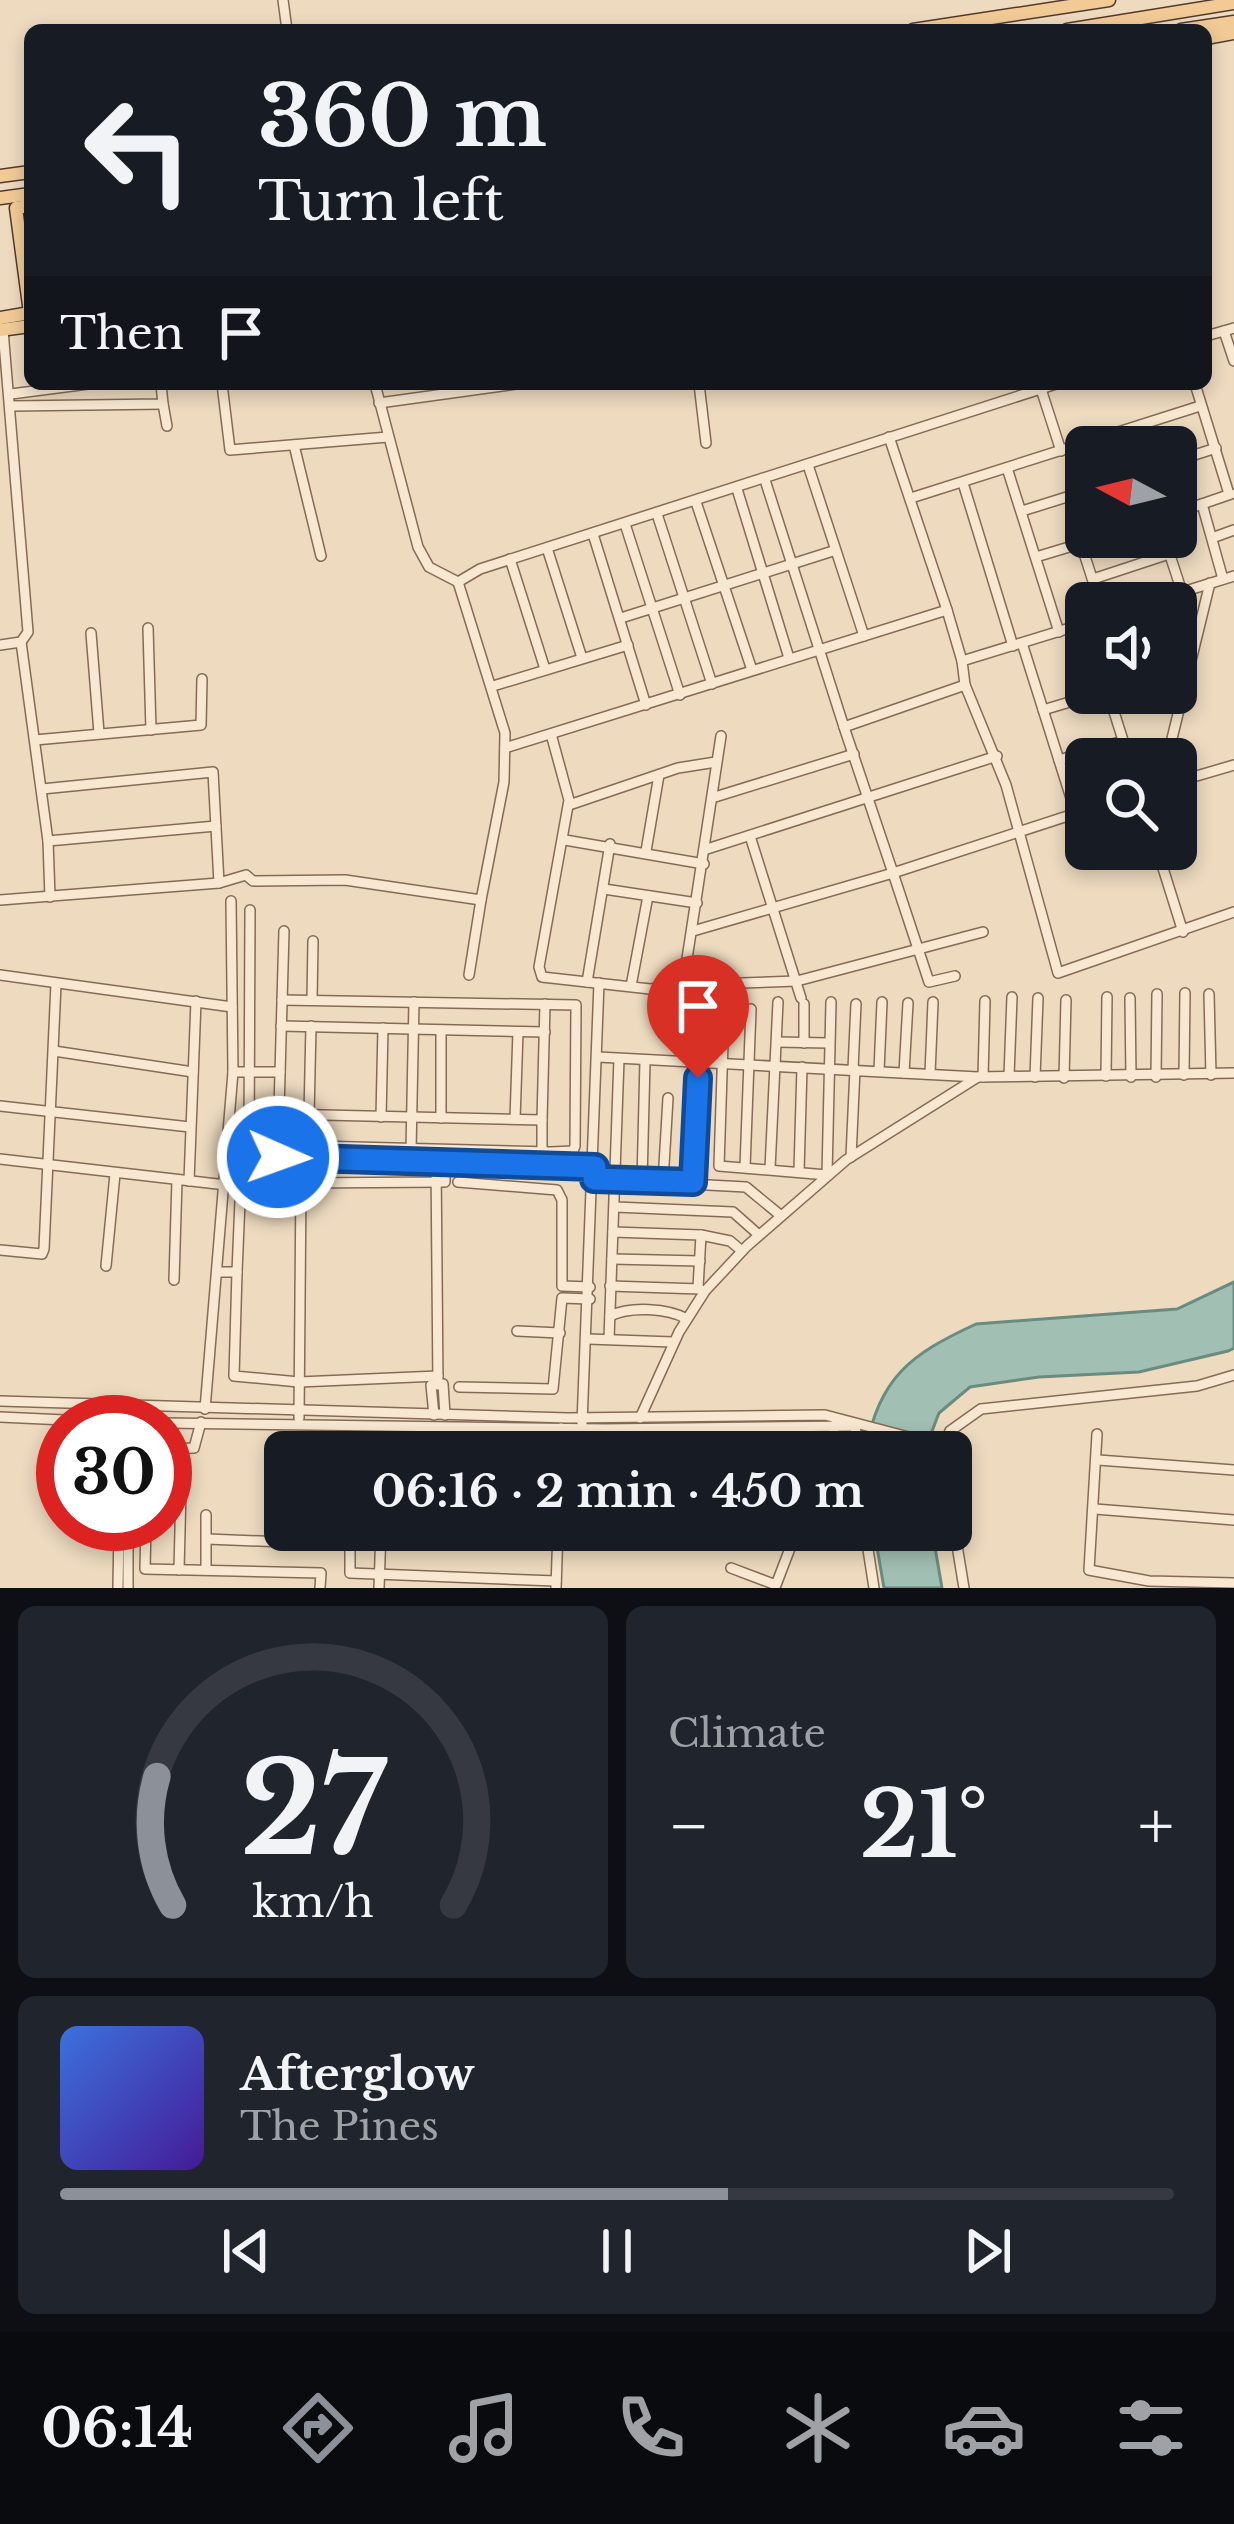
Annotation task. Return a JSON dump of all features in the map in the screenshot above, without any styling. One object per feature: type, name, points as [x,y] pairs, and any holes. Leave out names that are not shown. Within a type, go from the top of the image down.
[{"type":"main road","points":[[952,24],[1109,0]]},
{"type":"main road","points":[[1104,24],[1234,3]]},
{"type":"main road","points":[[0,211],[23,207]]},
{"type":"street","points":[[1,326],[12,400],[27,601],[28,632],[21,642],[49,841],[50,897]]},
{"type":"street","points":[[1229,329],[1234,361]]},
{"type":"street","points":[[12,400],[60,390]]},
{"type":"street","points":[[162,390],[167,425]]},
{"type":"street","points":[[223,390],[230,450],[388,437]]},
{"type":"street","points":[[376,390],[418,547],[429,567],[458,582],[493,686],[505,748],[504,782],[469,976]]},
{"type":"street","points":[[379,403],[473,390]]},
{"type":"street","points":[[700,390],[706,442]]},
{"type":"street","points":[[458,582],[510,559],[1038,390]]},
{"type":"street","points":[[1041,390],[1061,451]]},
{"type":"street","points":[[1196,390],[1232,493],[1197,506]]},
{"type":"street","points":[[12,400],[163,404]]},
{"type":"street","points":[[911,498],[1200,406]]},
{"type":"street","points":[[889,437],[947,610],[965,685],[997,756],[1058,973],[1234,912]]},
{"type":"street","points":[[294,445],[321,556]]},
{"type":"street","points":[[1197,454],[1216,448]]},
{"type":"street","points":[[808,465],[864,636]]},
{"type":"street","points":[[1007,468],[1059,632]]},
{"type":"street","points":[[765,480],[929,982],[955,976]]},
{"type":"street","points":[[963,483],[1065,774]]},
{"type":"street","points":[[737,489],[789,658]]},
{"type":"street","points":[[1022,511],[1065,498]]},
{"type":"street","points":[[696,502],[752,670]]},
{"type":"street","points":[[1197,587],[1229,577],[1202,504]]},
{"type":"street","points":[[657,514],[712,683]]},
{"type":"street","points":[[625,524],[680,694]]},
{"type":"street","points":[[1212,538],[1234,530]]},
{"type":"street","points":[[592,534],[646,705]]},
{"type":"street","points":[[547,548],[582,658]]},
{"type":"street","points":[[1036,557],[1065,549]]},
{"type":"street","points":[[621,618],[833,551]]},
{"type":"street","points":[[1086,558],[1094,582]]},
{"type":"street","points":[[1093,579],[1157,558]]},
{"type":"street","points":[[510,559],[545,670]]},
{"type":"street","points":[[1173,738],[1210,583]]},
{"type":"street","points":[[505,748],[947,610]]},
{"type":"street","points":[[148,628],[151,730]]},
{"type":"street","points":[[962,661],[1065,630]]},
{"type":"street","points":[[91,633],[99,734]]},
{"type":"street","points":[[0,645],[21,642]]},
{"type":"street","points":[[493,686],[628,645]]},
{"type":"street","points":[[35,740],[201,725],[202,679]]},
{"type":"street","points":[[844,727],[965,685]]},
{"type":"street","points":[[1043,710],[1065,704]]},
{"type":"street","points":[[551,734],[569,805],[539,968],[542,977],[631,986],[796,981],[983,932]]},
{"type":"street","points":[[683,985],[721,736]]},
{"type":"street","points":[[715,797],[854,754]]},
{"type":"street","points":[[707,849],[997,756]]},
{"type":"street","points":[[1059,760],[1065,758]]},
{"type":"street","points":[[569,805],[716,762]]},
{"type":"street","points":[[1197,776],[1234,765]]},
{"type":"street","points":[[42,789],[213,772],[219,883]]},
{"type":"street","points":[[646,851],[659,776]]},
{"type":"street","points":[[693,932],[1065,817]]},
{"type":"street","points":[[49,841],[216,826]]},
{"type":"street","points":[[750,836],[803,1001],[803,1043]]},
{"type":"street","points":[[565,840],[610,844],[704,864]]},
{"type":"street","points":[[582,1423],[598,1057],[593,983],[610,844]]},
{"type":"street","points":[[1164,870],[1183,932]]},
{"type":"street","points":[[0,900],[219,883],[246,875],[254,881],[345,880],[481,900]]},
{"type":"street","points":[[604,890],[697,903]]},
{"type":"street","points":[[631,986],[648,896]]},
{"type":"street","points":[[205,1409],[233,1072],[231,901]]},
{"type":"street","points":[[250,910],[249,1145],[595,1173],[612,1179],[746,1186],[780,1215]]},
{"type":"street","points":[[278,1145],[284,931]]},
{"type":"street","points":[[312,1000],[313,941]]},
{"type":"street","points":[[0,975],[232,1007]]},
{"type":"street","points":[[0,1250],[42,1253],[56,984]]},
{"type":"street","points":[[1184,1075],[1186,993]]},
{"type":"street","points":[[1156,1077],[1157,994]]},
{"type":"street","points":[[1209,994],[1210,1075]]},
{"type":"street","points":[[1009,1076],[1012,997]]},
{"type":"street","points":[[1106,1076],[1107,997]]},
{"type":"street","points":[[1035,1077],[1038,998]]},
{"type":"street","points":[[1130,998],[1131,1077]]},
{"type":"street","points":[[174,1280],[190,1127],[196,1000]]},
{"type":"street","points":[[228,1155],[573,1151],[576,1005],[282,1000]]},
{"type":"street","points":[[1064,1078],[1066,1000]]},
{"type":"street","points":[[980,1077],[985,1001]]},
{"type":"street","points":[[411,1156],[414,1002]]},
{"type":"street","points":[[770,1169],[778,1002]]},
{"type":"street","points":[[827,1175],[830,1002]]},
{"type":"street","points":[[879,1071],[882,1002]]},
{"type":"street","points":[[930,1074],[933,1002]]},
{"type":"street","points":[[904,1073],[908,1003]]},
{"type":"street","points":[[542,1152],[545,1004]]},
{"type":"street","points":[[851,1156],[856,1004]]},
{"type":"street","points":[[745,1167],[751,1009]]},
{"type":"street","points":[[724,1012],[718,1166],[827,1175]]},
{"type":"street","points":[[281,1026],[545,1032]]},
{"type":"street","points":[[309,1115],[311,1026]]},
{"type":"street","points":[[381,1117],[383,1028]]},
{"type":"street","points":[[441,1030],[441,1118]]},
{"type":"street","points":[[515,1120],[518,1032]]},
{"type":"street","points":[[777,1042],[828,1043]]},
{"type":"street","points":[[54,1051],[193,1072]]},
{"type":"street","points":[[598,1057],[980,1077],[1234,1073]]},
{"type":"street","points":[[610,1339],[619,1059]]},
{"type":"street","points":[[642,1181],[645,1060]]},
{"type":"street","points":[[693,1182],[698,1063]]},
{"type":"street","points":[[799,1171],[802,1067]]},
{"type":"street","points":[[233,1072],[280,1072]]},
{"type":"street","points":[[577,1075],[597,1076]]},
{"type":"street","points":[[640,1418],[702,1289],[851,1156],[980,1077]]},
{"type":"street","points":[[663,1182],[668,1098]]},
{"type":"street","points":[[0,1106],[190,1127]]},
{"type":"street","points":[[279,1114],[542,1120]]},
{"type":"street","points":[[0,1159],[226,1185]]},
{"type":"street","points":[[438,1381],[436,1182],[441,1163]]},
{"type":"street","points":[[106,1266],[115,1174]]},
{"type":"street","points":[[436,1182],[301,1183],[241,1178],[232,1374],[299,1382],[438,1381],[443,1384],[440,1421]]},
{"type":"street","points":[[458,1182],[556,1190],[562,1200],[562,1292],[553,1389],[459,1387]]},
{"type":"street","points":[[299,1418],[301,1183]]},
{"type":"street","points":[[615,1207],[734,1212],[759,1235]]},
{"type":"street","points":[[614,1232],[701,1235],[730,1241],[742,1251]]},
{"type":"street","points":[[701,1235],[702,1289]]},
{"type":"street","points":[[612,1259],[700,1262]]},
{"type":"street","points":[[219,1278],[238,1272]]},
{"type":"street","points":[[219,1278],[237,1285]]},
{"type":"street","points":[[610,1286],[702,1289]]},
{"type":"street","points":[[562,1292],[590,1293]]},
{"type":"street","points":[[610,1316],[618,1311],[666,1312],[687,1319]]},
{"type":"street","points":[[517,1330],[560,1333]]},
{"type":"street","points":[[588,1339],[673,1342]]},
{"type":"street","points":[[950,1431],[981,1409],[1197,1386],[1234,1375]]},
{"type":"street","points":[[0,1401],[36,1402]]},
{"type":"street","points":[[192,1408],[299,1418]]},
{"type":"street","points":[[0,1417],[36,1419]]},
{"type":"street","points":[[192,1422],[299,1418],[836,1422]]},
{"type":"street","points":[[440,1421],[561,1428],[640,1418],[836,1422],[875,1431]]},
{"type":"street","points":[[192,1447],[197,1445],[201,1422]]},
{"type":"street","points":[[833,1431],[836,1422]]},
{"type":"street","points":[[856,1426],[856,1431]]},
{"type":"street","points":[[1097,1434],[1089,1570],[1149,1584],[1234,1583]]},
{"type":"street","points":[[1098,1460],[1234,1470]]},
{"type":"street","points":[[1095,1509],[1234,1520]]},
{"type":"street","points":[[206,1515],[206,1570]]},
{"type":"street","points":[[207,1539],[264,1537]]},
{"type":"street","points":[[118,1588],[119,1551]]},
{"type":"street","points":[[128,1551],[128,1588]]},
{"type":"street","points":[[145,1551],[145,1569],[380,1573],[556,1584],[557,1551]]},
{"type":"street","points":[[179,1551],[179,1570]]},
{"type":"street","points":[[283,1571],[284,1551]]},
{"type":"street","points":[[350,1551],[350,1573]]},
{"type":"street","points":[[380,1588],[381,1551]]},
{"type":"street","points":[[731,1568],[776,1585],[789,1551]]},
{"type":"street","points":[[868,1551],[874,1588]]},
{"type":"street","points":[[958,1551],[964,1588]]},
{"type":"street","points":[[320,1588],[321,1573]]},
{"type":"shaded area","points":[[1234,1282],[1234,1348],[1139,1372],[1039,1377],[970,1387],[939,1413],[932,1431],[870,1431],[879,1405],[901,1372],[915,1358],[976,1324],[1177,1309]]},
{"type":"shaded area","points":[[878,1551],[936,1551],[942,1588],[884,1588]]},
{"type":"route","points":[[278,1157],[595,1167],[594,1179],[693,1182],[698,1078]]}]
